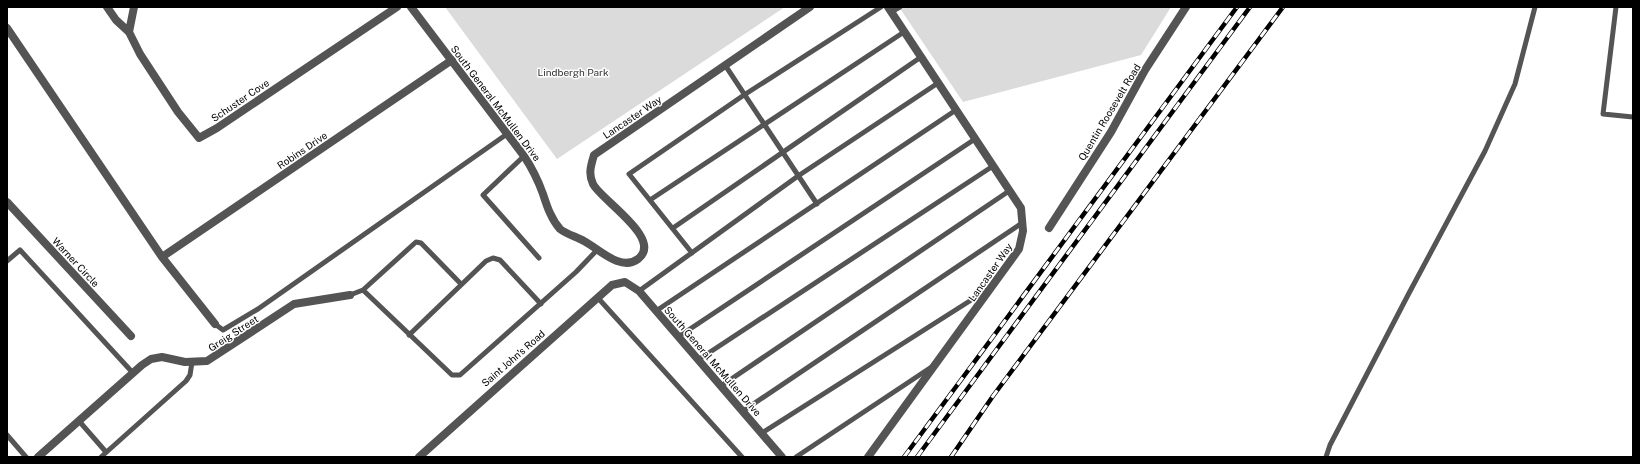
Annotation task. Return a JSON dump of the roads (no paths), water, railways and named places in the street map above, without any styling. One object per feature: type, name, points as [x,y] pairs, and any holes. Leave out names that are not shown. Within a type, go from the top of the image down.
[{"type":"street","name":"Schuster Cove","points":[[107,7],[116,20],[129,32],[140,54],[178,112],[199,138],[217,128],[397,7]]},
{"type":"street","points":[[129,32],[134,7]]},
{"type":"street","name":"South General McMullen Drive","points":[[411,7],[524,156],[533,170],[547,209],[561,229],[598,249],[611,258]]},
{"type":"street","name":"Lancaster Way","points":[[611,258],[621,263],[633,263],[641,257],[644,249],[641,234],[593,185],[590,173],[594,155],[810,7]]},
{"type":"street","name":"Quentin Roosevelt Road","points":[[1048,228],[1111,132],[1145,70],[1186,7]]},
{"type":"street","name":"Lancaster Way","points":[[868,457],[937,364],[1019,249],[1023,231],[1021,208],[889,10]]},
{"type":"street","points":[[7,28],[162,257],[215,324]]},
{"type":"street","name":"Robins Drive","points":[[162,257],[452,60]]},
{"type":"street","name":"Warner Circle","points":[[7,202],[131,336]]},
{"type":"street","name":"South General McMullen Drive","points":[[625,282],[639,291],[782,457]]},
{"type":"street","name":"Saint John's Road","points":[[419,457],[612,285],[625,282]]},
{"type":"street","name":"Greig Street","points":[[38,457],[142,365],[157,358],[192,362],[207,361],[222,353],[294,304],[350,295]]},
{"type":"lane","points":[[692,253],[629,174],[744,95],[881,7]]},
{"type":"lane","points":[[889,10],[900,7]]},
{"type":"lane","points":[[1326,457],[1330,445],[1404,302],[1485,151],[1515,84],[1535,7]]},
{"type":"lane","points":[[1616,7],[1603,114],[1633,117]]},
{"type":"lane","points":[[650,200],[904,32]]},
{"type":"lane","points":[[673,228],[921,57]]},
{"type":"lane","points":[[724,65],[817,204]]},
{"type":"lane","points":[[639,291],[798,176],[938,83]]},
{"type":"lane","points":[[656,311],[956,110]]},
{"type":"lane","points":[[215,324],[223,330],[258,309],[507,134]]},
{"type":"lane","points":[[678,337],[975,139]]},
{"type":"lane","points":[[524,156],[483,195],[539,258]]},
{"type":"lane","points":[[698,360],[993,166]]},
{"type":"lane","points":[[721,386],[1009,190]]},
{"type":"lane","points":[[743,411],[1022,223]]},
{"type":"lane","points":[[350,295],[362,290],[416,242],[421,243],[461,284]]},
{"type":"lane","points":[[362,290],[452,375],[460,375],[541,304],[576,272],[598,249]]},
{"type":"lane","points":[[7,261],[20,250],[133,372]]},
{"type":"lane","points":[[410,335],[461,284],[486,261],[492,258],[500,260],[541,304]]},
{"type":"lane","points":[[762,433],[991,288]]},
{"type":"lane","points":[[598,298],[742,457]]},
{"type":"lane","points":[[100,457],[186,381],[190,375],[192,362]]},
{"type":"lane","points":[[796,457],[937,364]]},
{"type":"lane","points":[[79,421],[106,452]]},
{"type":"lane","points":[[7,435],[26,457]]},
{"type":"railway","points":[[904,457],[1237,7]]},
{"type":"railway","points":[[917,457],[1250,7]]},
{"type":"railway","points":[[951,457],[993,396],[1283,7]]},
{"type":"park label","name":"Lindbergh Park","points":[[573,72]]}]
